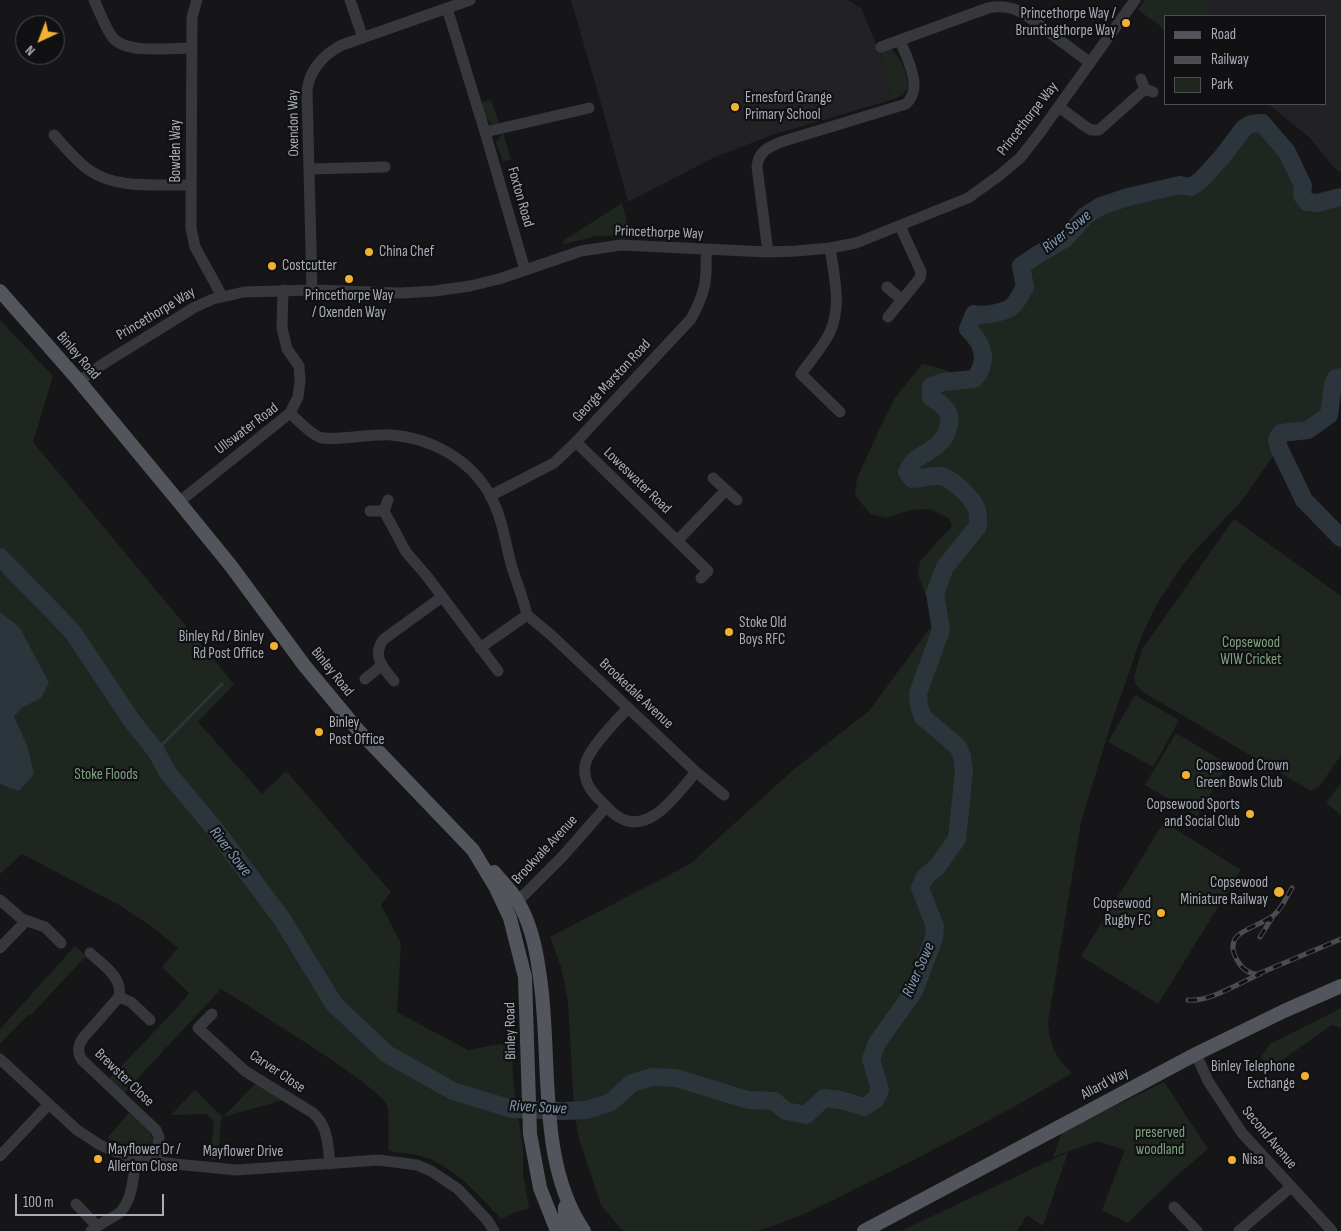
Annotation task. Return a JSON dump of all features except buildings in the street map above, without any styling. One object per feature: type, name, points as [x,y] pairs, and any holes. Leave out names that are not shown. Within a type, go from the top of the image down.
[{"type":"main road","name":"Binley Road","points":[[0,292],[79,381],[179,502],[231,566],[304,664],[358,730],[473,850],[501,898],[510,918],[526,977],[530,1126],[533,1156],[540,1188],[557,1231]]},
{"type":"main road","points":[[473,850],[491,868],[518,902],[525,915],[536,950],[544,997],[550,1124],[564,1191],[574,1217],[582,1231]]},
{"type":"main road","name":"Allard Way","points":[[864,1231],[1196,1054],[1284,1011],[1341,986]]},
{"type":"main road","points":[[564,1191],[565,1217],[570,1231]]},
{"type":"main road","name":"Allard Way","points":[[851,1231],[888,1218]]},
{"type":"street","points":[[94,0],[111,35],[123,45],[136,48],[192,48]]},
{"type":"street","name":"Bowden Way","points":[[197,0],[192,17],[190,222],[195,247],[222,296]]},
{"type":"street","points":[[350,0],[363,38]]},
{"type":"street","name":"Oxendon Way","points":[[312,290],[307,91],[309,78],[321,60],[331,51],[470,0]]},
{"type":"street","name":"Princethorpe Way","points":[[79,381],[103,364],[204,302],[222,296],[250,291],[312,290],[422,293],[483,283],[572,253],[601,247],[628,245],[768,252],[830,248],[856,243],[968,198],[1000,176],[1020,158],[1059,107],[1089,62],[1135,0]]},
{"type":"street","points":[[881,47],[984,9],[1002,6],[1021,12],[1089,62]]},
{"type":"street","name":"Foxton Road","points":[[447,8],[525,270]]},
{"type":"street","points":[[768,252],[757,167],[759,157],[765,150],[784,141],[906,104],[913,95],[915,85],[900,40]]},
{"type":"street","points":[[1059,107],[1091,130],[1099,130],[1146,86]]},
{"type":"street","points":[[485,132],[589,108]]},
{"type":"street","points":[[54,135],[84,167],[102,178],[125,183],[191,185]]},
{"type":"street","points":[[310,169],[384,167]]},
{"type":"street","points":[[888,317],[920,278],[921,272],[900,226]]},
{"type":"street","points":[[830,248],[836,289],[835,318],[829,334],[801,374],[840,412]]},
{"type":"street","name":"George Marston Road","points":[[490,496],[554,463],[691,319],[702,299],[707,278],[706,250]]},
{"type":"street","points":[[887,287],[902,300]]},
{"type":"street","points":[[283,290],[282,328],[287,349],[299,366],[300,381],[298,397],[290,413]]},
{"type":"street","name":"Ullswater Road","points":[[179,502],[290,413],[310,432],[322,438],[391,435],[430,442],[456,457],[476,475],[490,496],[503,529],[527,615]]},
{"type":"street","name":"Loweswater Road","points":[[576,442],[708,571],[701,578]]},
{"type":"street","points":[[713,478],[737,500]]},
{"type":"street","points":[[678,540],[726,490]]},
{"type":"street","points":[[388,500],[384,511],[406,552],[498,671]]},
{"type":"street","points":[[370,511],[384,511]]},
{"type":"street","points":[[394,681],[382,666],[378,656],[378,648],[384,639],[442,597]]},
{"type":"street","points":[[480,648],[527,615]]},
{"type":"street","name":"Brookedale Avenue","points":[[527,615],[550,634],[696,772],[724,796]]},
{"type":"street","points":[[365,679],[382,666]]},
{"type":"street","points":[[628,708],[589,755],[585,766],[588,787],[606,806],[617,816],[625,820],[645,820],[655,817],[696,772]]},
{"type":"street","name":"Brookvale Avenue","points":[[501,898],[518,902],[606,806]]},
{"type":"street","points":[[0,900],[26,921],[45,927],[61,943]]},
{"type":"street","points":[[0,948],[26,921]]},
{"type":"street","points":[[90,952],[117,979],[120,988],[119,997],[131,1002],[150,1020]]},
{"type":"street","name":"Brewster Close","points":[[119,997],[80,1042],[79,1052],[82,1060],[156,1130],[159,1138],[156,1162]]},
{"type":"street","name":"Carver Close","points":[[212,1014],[198,1028],[245,1071],[312,1112],[321,1121],[327,1137],[330,1164]]},
{"type":"street","name":"Second Avenue","points":[[1196,1054],[1208,1081],[1242,1133],[1332,1231]]},
{"type":"street","name":"Mayflower Drive","points":[[0,1060],[85,1136],[109,1149],[136,1159],[237,1170],[390,1160],[417,1165],[431,1170],[458,1189],[487,1220],[494,1231]]},
{"type":"street","points":[[0,1156],[49,1104]]},
{"type":"street","points":[[76,1204],[94,1229],[119,1213],[126,1203],[130,1192],[136,1159]]},
{"type":"street","points":[[1239,1231],[1292,1187]]},
{"type":"street","points":[[1174,1207],[1197,1231]]},
{"type":"shaded area","name":"Ernesford Grange Primary School","points":[[571,0],[848,0],[861,8],[880,53],[891,100],[775,134],[715,157],[628,202]]},
{"type":"shaded area","points":[[1167,0],[1341,0],[1341,172],[1336,170],[1310,138],[1269,105],[1326,105],[1326,15],[1175,15]]},
{"type":"shaded area","points":[[0,612],[20,628],[49,683],[41,698],[23,707],[14,716],[28,748],[34,774],[19,791],[0,784]]},
{"type":"green space","points":[[1145,0],[1211,0],[1210,4],[1199,15],[1164,15],[1164,31],[1138,10]]},
{"type":"green space","points":[[890,48],[903,66],[908,88],[903,95],[891,100],[880,53]]},
{"type":"green space","points":[[491,100],[499,123],[492,124],[485,117],[481,102]]},
{"type":"green space","points":[[1262,123],[1287,152],[1303,186],[1302,195],[1307,202],[1317,203],[1341,197],[1341,377],[1336,378],[1333,384],[1329,415],[1308,430],[1281,433],[1277,439],[1279,448],[1243,499],[1183,564],[1157,604],[1142,635],[1111,724],[1081,822],[1048,1023],[1054,1051],[1072,1073],[997,1116],[921,1156],[814,1209],[772,1226],[757,1231],[625,1231],[621,1229],[601,1205],[579,1139],[574,1111],[568,1001],[561,967],[550,937],[690,864],[793,770],[869,711],[939,616],[925,594],[918,574],[920,561],[952,526],[949,518],[930,509],[910,510],[887,518],[870,514],[855,495],[857,478],[887,413],[895,398],[922,364],[948,371],[966,380],[973,379],[979,374],[984,363],[983,351],[974,335],[968,329],[974,314],[995,313],[1006,310],[1014,305],[1025,287],[1021,266],[1065,238],[1085,216],[1101,206],[1128,197],[1180,185],[1191,187],[1201,180],[1222,157],[1244,128],[1251,124]]},
{"type":"green space","points":[[503,133],[511,159],[503,162],[496,142]]},
{"type":"green space","points":[[622,203],[630,235],[596,236],[564,244],[563,241]]},
{"type":"green space","name":"Stoke Floods","points":[[0,320],[53,376],[33,442],[234,684],[198,722],[262,794],[286,771],[391,892],[381,905],[401,944],[397,1012],[468,1050],[511,1042],[514,1087],[523,1149],[523,1172],[529,1208],[501,1219],[469,1186],[441,1164],[420,1156],[389,1151],[388,1109],[379,1096],[311,1046],[221,989],[123,1094],[108,1080],[189,993],[162,967],[178,948],[151,926],[119,905],[22,854],[0,874]]},
{"type":"green space","name":"Copsewood WIW Cricket","points":[[1234,519],[1341,596],[1341,755],[1319,787],[1311,791],[1143,692],[1136,685],[1134,677],[1142,649]]},
{"type":"green space","points":[[1135,695],[1179,720],[1153,767],[1108,742]]},
{"type":"green space","name":"Copsewood Crown Green Bowls Club","points":[[1176,733],[1228,764],[1197,816],[1145,785]]},
{"type":"green space","points":[[1341,783],[1341,815],[1326,803]]},
{"type":"green space","name":"Copsewood Rugby FC","points":[[1164,822],[1241,870],[1158,1004],[1081,956]]},
{"type":"green space","points":[[75,946],[86,956],[30,1016],[28,1015],[0,1044],[0,1029]]},
{"type":"green space","points":[[1341,1008],[1341,1028],[1332,1025],[1269,1069],[1261,1057],[1270,1044]]},
{"type":"green space","points":[[258,1081],[287,1099],[223,1117]]},
{"type":"green space","name":"preserved woodland","points":[[1164,1082],[1208,1149],[1176,1176],[1128,1223],[1102,1210],[1125,1150],[1097,1141],[1053,1157],[1062,1132]]},
{"type":"green space","points":[[195,1090],[223,1117],[221,1121],[218,1160],[210,1159],[214,1121],[206,1114],[171,1115]]},
{"type":"green space","points":[[130,1112],[150,1132],[153,1141],[146,1150],[137,1150],[107,1138]]},
{"type":"green space","points":[[1068,1152],[1043,1226],[1027,1215],[1017,1231],[901,1231]]},
{"type":"waterway","name":"River Sowe","points":[[0,557],[72,631],[132,721],[156,751],[168,773],[214,828],[282,919],[334,1004],[387,1054],[453,1091],[512,1109],[587,1110],[611,1102],[632,1083],[652,1077],[676,1078],[748,1100],[774,1101],[786,1111],[806,1115],[824,1098],[841,1100],[864,1107],[875,1100],[880,1090],[871,1059],[877,1043],[914,991],[934,938],[935,926],[920,888],[925,877],[937,867],[957,839],[964,771],[962,756],[958,747],[923,717],[919,706],[918,693],[941,630],[935,593],[945,567],[978,526],[975,505],[956,484],[940,476],[912,479],[907,472],[913,462],[934,448],[942,440],[948,428],[948,413],[943,406],[931,397],[931,386],[943,382],[974,379],[979,373],[982,366],[983,353],[978,341],[968,329],[974,314],[995,313],[1006,310],[1014,305],[1025,287],[1021,266],[1066,238],[1085,216],[1101,206],[1128,197],[1180,185],[1191,187],[1201,180],[1222,157],[1244,128],[1251,124],[1262,123],[1287,152],[1303,186],[1302,195],[1307,202],[1317,203],[1341,197]]},
{"type":"waterway","name":"River Sowe","points":[[1341,377],[1336,378],[1333,384],[1329,415],[1308,430],[1281,433],[1277,439],[1279,448],[1304,500],[1341,538]]},
{"type":"waterway","points":[[156,751],[222,684]]},
{"type":"railway","points":[[1292,888],[1275,914],[1244,931],[1234,942],[1233,950],[1241,966],[1249,972],[1258,974],[1341,939]]},
{"type":"railway","points":[[1260,937],[1272,918]]},
{"type":"railway","points":[[1188,1000],[1197,1000],[1215,995],[1260,974]]},
{"type":"place","name":"Princethorpe Way / Bruntingthorpe Way","points":[[1126,23]]},
{"type":"place","name":"Ernesford Grange Primary School","points":[[735,107]]},
{"type":"place","name":"China Chef","points":[[369,252]]},
{"type":"place","name":"Costcutter","points":[[272,266]]},
{"type":"place","name":"Princethorpe Way / Oxenden Way","points":[[349,279]]},
{"type":"place","name":"Stoke Old Boys RFC","points":[[729,632]]},
{"type":"place","name":"Binley Rd / Binley Rd Post Office","points":[[274,646]]},
{"type":"place","name":"Binley Post Office","points":[[319,732]]},
{"type":"place","name":"Copsewood Crown Green Bowls Club","points":[[1186,775]]},
{"type":"place","name":"Copsewood Sports and Social Club","points":[[1250,814]]},
{"type":"place","name":"Copsewood Miniature Railway","points":[[1279,892]]},
{"type":"place","name":"Copsewood Rugby FC","points":[[1161,913]]},
{"type":"place","name":"Binley Telephone Exchange","points":[[1305,1076]]},
{"type":"place","name":"Mayflower Dr / Allerton Close","points":[[98,1159]]},
{"type":"place","name":"Nisa","points":[[1232,1160]]}]
